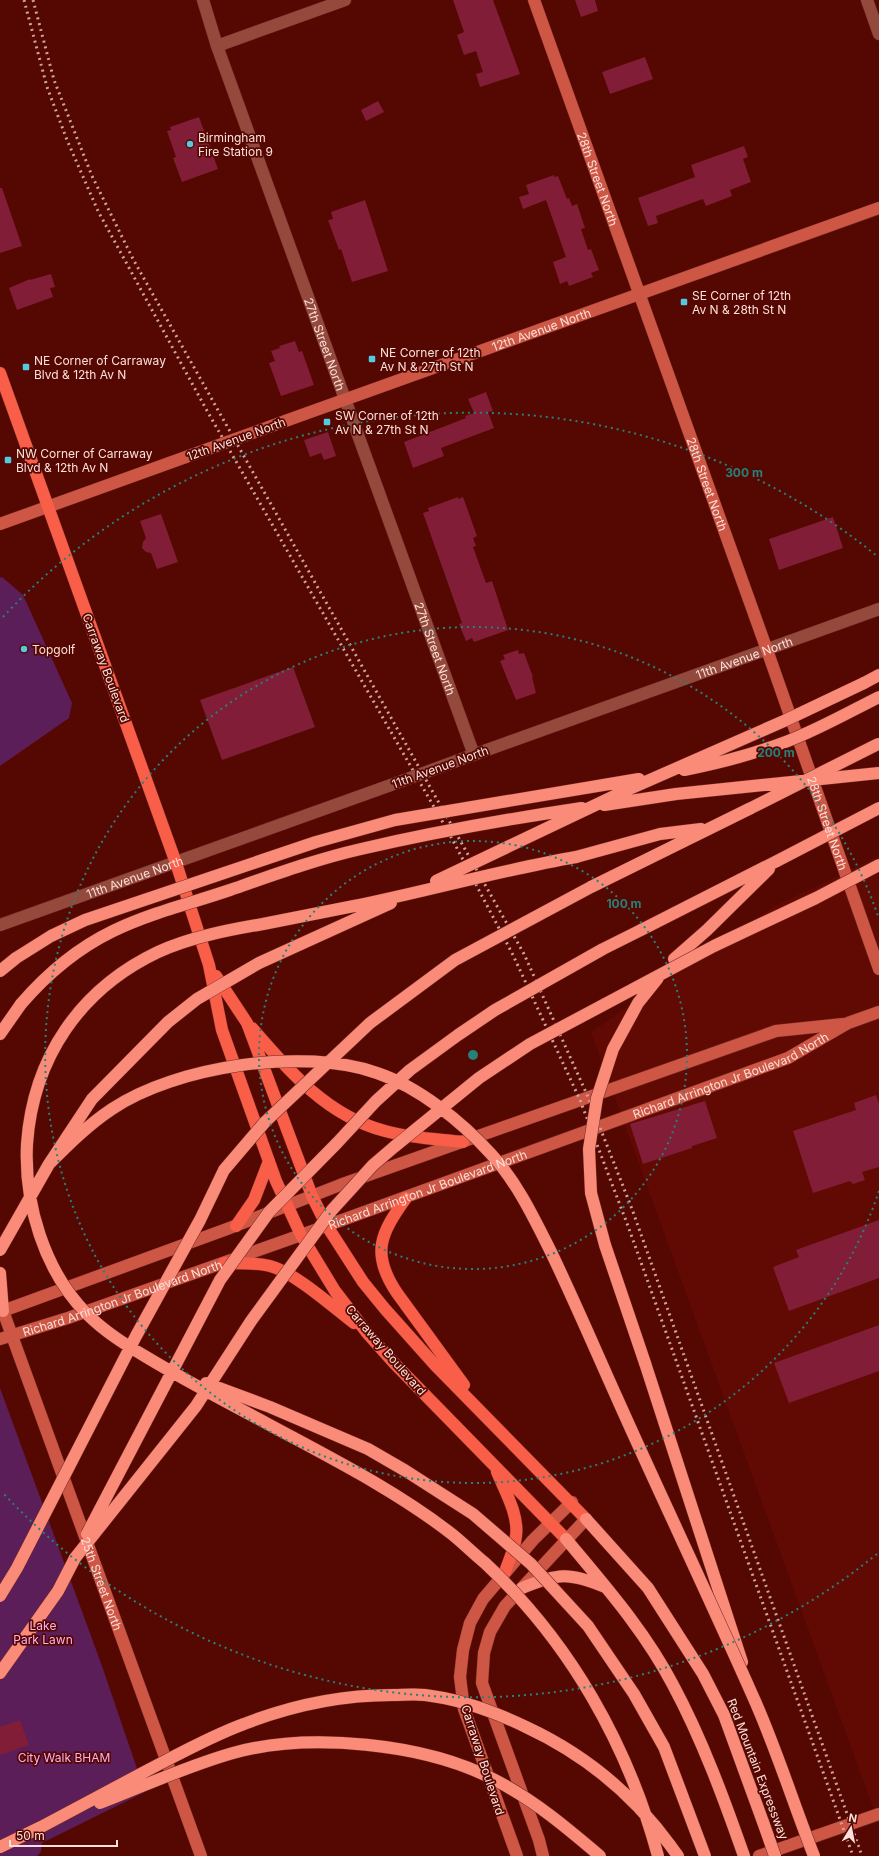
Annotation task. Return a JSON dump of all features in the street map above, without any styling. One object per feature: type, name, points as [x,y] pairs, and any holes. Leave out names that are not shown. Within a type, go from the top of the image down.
[{"type":"highway","points":[[0,1250],[49,1164],[92,1098],[168,1022],[197,999],[259,963],[450,875],[628,790],[784,721],[879,675]]},
{"type":"highway","points":[[0,971],[16,958],[51,936],[85,920],[316,842],[395,820],[619,783],[720,763],[766,750],[879,697]]},
{"type":"highway","points":[[0,1596],[17,1568],[136,1336],[200,1220],[224,1170],[265,1122],[370,1023],[455,960],[591,887],[752,808],[878,743]]},
{"type":"highway","points":[[0,1034],[21,1004],[38,984],[70,958],[113,931],[144,919],[278,874],[359,849],[519,818],[676,794],[879,773]]},
{"type":"highway","points":[[0,1673],[58,1591],[220,1280],[269,1212],[376,1101],[410,1070],[495,1010],[603,949],[879,808]]},
{"type":"highway","points":[[658,1856],[619,1746],[596,1703],[555,1640],[513,1590],[455,1536],[400,1497],[163,1367],[112,1336],[86,1313],[69,1293],[52,1264],[41,1238],[33,1212],[28,1178],[27,1149],[29,1122],[36,1090],[46,1062],[60,1036],[79,1009],[104,986],[132,966],[159,952],[189,941],[230,930],[358,905],[522,867],[576,857],[660,834],[710,828]]},
{"type":"highway","points":[[777,861],[708,930],[674,959],[638,1003],[613,1049],[597,1098],[589,1149],[591,1193],[605,1245],[756,1702],[814,1856]]},
{"type":"highway","points":[[75,1558],[196,1406],[251,1321],[332,1210],[373,1165],[479,1078],[530,1044],[714,946],[816,898],[879,865]]},
{"type":"highway","points":[[49,1164],[85,1128],[113,1108],[134,1097],[174,1080],[212,1070],[299,1061],[318,1061],[348,1065],[378,1073],[407,1087],[437,1106],[468,1130],[493,1156],[512,1182],[536,1221],[756,1702]]},
{"type":"highway","points":[[0,1273],[1,1310]]},
{"type":"highway","points":[[163,1367],[270,1407],[368,1450],[406,1471],[473,1514],[531,1564],[588,1626],[634,1694],[664,1747],[683,1794],[705,1856]]},
{"type":"highway","name":"Red Mountain Expressway","points":[[586,1519],[648,1588],[703,1674],[724,1715],[775,1856]]},
{"type":"highway","points":[[566,1539],[608,1589],[643,1636],[673,1684],[692,1723],[744,1856]]},
{"type":"highway","points":[[522,1588],[540,1580],[562,1576],[584,1579],[608,1589]]},
{"type":"highway","points":[[0,1848],[181,1753],[244,1724],[317,1702],[370,1695],[424,1695],[468,1705],[494,1713],[545,1735],[570,1750],[622,1790],[657,1827],[678,1856]]},
{"type":"highway","points":[[41,1827],[189,1767],[234,1753],[273,1746],[315,1743],[355,1743],[414,1752],[441,1758],[465,1766],[496,1780],[547,1811],[600,1856]]},
{"type":"main road","name":"Carraway Boulevard","points":[[0,373],[176,863],[209,965],[222,1030],[269,1161],[287,1206],[301,1235],[335,1291],[368,1334],[394,1363],[566,1539]]},
{"type":"main road","name":"Carraway Boulevard","points":[[209,965],[247,1023],[312,1196],[327,1226],[363,1282],[435,1365],[572,1502],[586,1519]]},
{"type":"main road","points":[[247,1023],[301,1082],[326,1103],[350,1118],[383,1131],[401,1135],[463,1142]]},
{"type":"main road","points":[[236,1226],[254,1200],[269,1161]]},
{"type":"main road","points":[[406,1198],[391,1219],[382,1240],[382,1260],[385,1272],[397,1293],[489,1418]]},
{"type":"main road","points":[[224,1263],[261,1264],[282,1270],[368,1334]]},
{"type":"main road","points":[[496,1467],[515,1517],[516,1528],[513,1549],[505,1572]]},
{"type":"street","name":"27th Street North","points":[[203,0],[217,46],[474,755]]},
{"type":"street","points":[[217,46],[345,0]]},
{"type":"street","name":"28th Street North","points":[[534,0],[767,650],[879,969]]},
{"type":"street","points":[[867,0],[879,34]]},
{"type":"street","name":"12th Avenue North","points":[[0,524],[879,208]]},
{"type":"street","name":"11th Avenue North","points":[[0,925],[879,609]]},
{"type":"street","name":"Richard Arrington Jr Boulevard North","points":[[0,1339],[68,1318],[224,1263],[788,1058],[848,1023],[879,1012]]},
{"type":"street","name":"Richard Arrington Jr Boulevard North","points":[[1,1310],[236,1226],[312,1196],[776,1031],[848,1023]]},
{"type":"street","name":"25th Street North","points":[[1,1310],[12,1335],[201,1856]]},
{"type":"street","name":"Carraway Boulevard","points":[[517,1856],[469,1724],[461,1691],[460,1676],[463,1650],[470,1623],[483,1600],[505,1572],[550,1523],[572,1502]]},
{"type":"street","name":"Carraway Boulevard","points":[[543,1856],[539,1840],[482,1683],[484,1654],[490,1632],[504,1606],[586,1519]]},
{"type":"street","points":[[760,1856],[879,1814]]},
{"type":"shaded area","points":[[879,856],[879,1824],[591,1032],[773,907]]},
{"type":"green space","name":"Topgolf","points":[[2,577],[23,595],[72,703],[69,718],[0,766],[0,578]]},
{"type":"green space","name":"City Walk BHAM","points":[[0,1388],[102,1666],[145,1792],[42,1843],[41,1852],[37,1856],[0,1856]]},
{"type":"building","points":[[453,0],[493,0],[520,74],[480,87],[476,74],[483,72],[476,51],[464,55],[457,35],[464,32]]},
{"type":"building","points":[[575,0],[595,0],[598,11],[581,17]]},
{"type":"building","points":[[645,57],[653,79],[610,94],[602,72]]},
{"type":"building","points":[[378,101],[384,112],[366,121],[361,110]]},
{"type":"building","name":"Birmingham Fire Station 9","points":[[199,117],[218,169],[182,182],[173,158],[176,157],[167,131],[171,130],[170,127]]},
{"type":"building","points":[[744,146],[748,157],[743,159],[751,182],[730,190],[732,196],[706,206],[703,199],[656,216],[658,223],[648,226],[638,198],[695,177],[691,165]]},
{"type":"building","points":[[554,175],[554,177],[558,176],[567,199],[569,198],[572,206],[577,204],[585,228],[581,229],[588,250],[591,249],[599,270],[591,273],[593,277],[569,286],[567,281],[560,284],[553,262],[566,257],[546,200],[523,209],[519,197],[529,194],[526,185]]},
{"type":"building","points":[[0,188],[2,188],[22,246],[0,253]]},
{"type":"building","points":[[365,200],[388,271],[352,282],[341,249],[339,250],[328,220],[333,219],[331,212]]},
{"type":"building","points":[[51,274],[55,287],[50,288],[53,297],[17,310],[9,288],[30,279]]},
{"type":"building","points":[[295,341],[299,352],[302,351],[314,385],[281,396],[269,363],[275,361],[271,351],[280,348],[279,346]]},
{"type":"building","points":[[486,392],[493,411],[488,412],[494,428],[441,448],[444,456],[413,468],[404,442],[466,418],[465,416],[474,413],[468,399]]},
{"type":"building","points":[[328,432],[336,456],[324,460],[321,453],[310,457],[304,440]]},
{"type":"building","points":[[458,497],[458,499],[463,497],[477,536],[473,538],[476,546],[473,547],[486,583],[492,581],[508,630],[474,642],[472,638],[466,641],[459,624],[462,623],[423,513],[429,511],[428,508]]},
{"type":"building","points":[[161,514],[178,562],[157,569],[151,553],[146,552],[142,548],[143,542],[146,538],[140,521]]},
{"type":"building","points":[[833,517],[843,548],[779,570],[769,539]]},
{"type":"building","points":[[518,650],[519,654],[524,653],[533,677],[536,693],[516,700],[500,661],[505,659],[503,655]]},
{"type":"building","points":[[293,667],[315,727],[222,760],[200,700]]},
{"type":"building","points":[[876,1095],[879,1104],[879,1167],[862,1172],[865,1180],[853,1184],[850,1181],[813,1193],[793,1131],[856,1110],[854,1103]]},
{"type":"building","points":[[705,1101],[717,1138],[643,1164],[630,1124]]},
{"type":"building","points":[[879,1220],[879,1278],[789,1311],[773,1267],[799,1257],[796,1250]]},
{"type":"building","points":[[879,1325],[879,1371],[789,1403],[774,1363]]},
{"type":"building","points":[[20,1720],[29,1745],[0,1755],[0,1727]]},
{"type":"railway","points":[[24,0],[47,87],[67,140],[98,211],[206,409],[450,835],[513,955],[580,1100],[628,1226],[853,1856]]},
{"type":"railway","points":[[33,0],[54,80],[92,176],[133,259],[524,954],[588,1097],[632,1209],[862,1856]]},
{"type":"place","name":"Birmingham Fire Station 9","points":[[190,144]]},
{"type":"place","name":"SE Corner of 12th Av N & 28th St N","points":[[684,302]]},
{"type":"place","name":"NE Corner of 12th Av N & 27th St N","points":[[372,359]]},
{"type":"place","name":"NE Corner of Carraway Blvd & 12th Av N","points":[[26,367]]},
{"type":"place","name":"SW Corner of 12th Av N & 27th St N","points":[[327,422]]},
{"type":"place","name":"NW Corner of Carraway Blvd & 12th Av N","points":[[8,460]]},
{"type":"place","name":"Topgolf","points":[[24,649]]},
{"type":"park label","name":"Lake Park Lawn","points":[[43,1632]]}]
